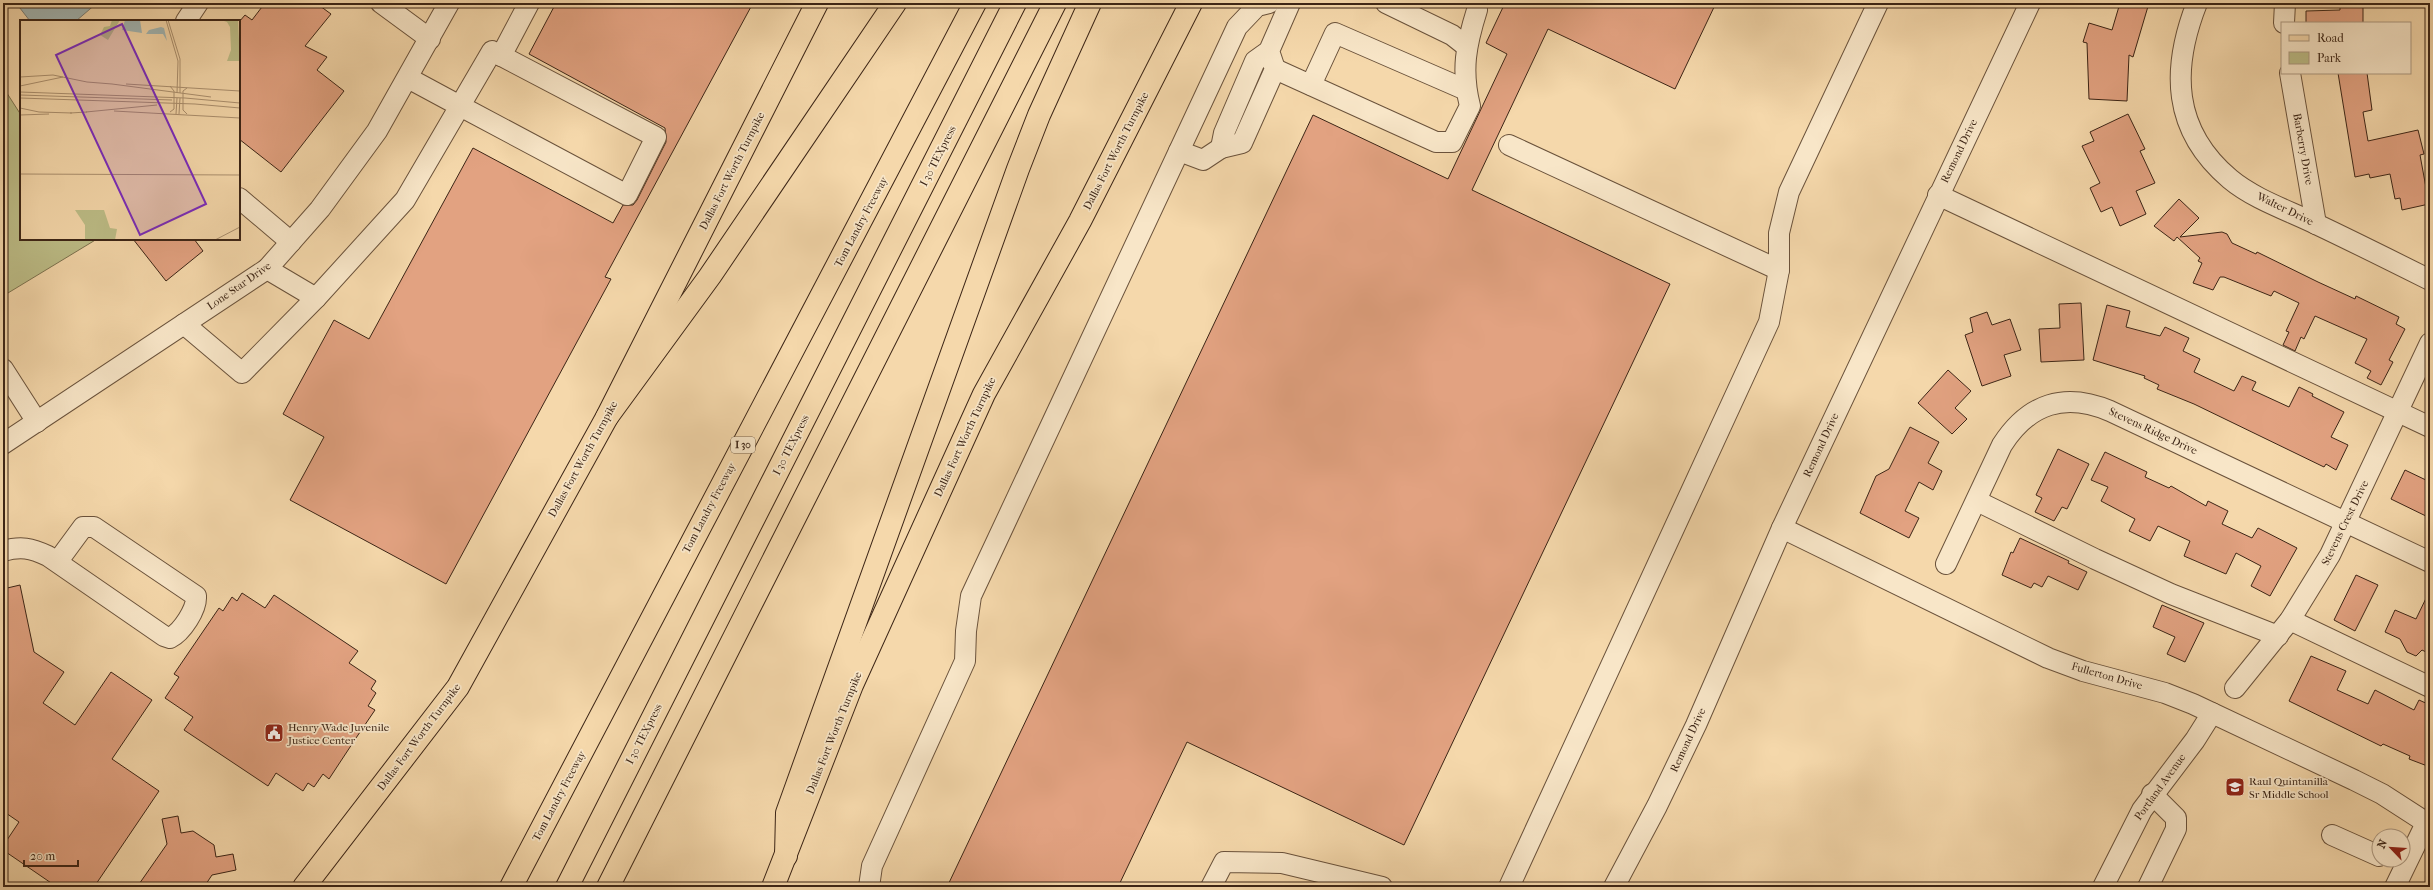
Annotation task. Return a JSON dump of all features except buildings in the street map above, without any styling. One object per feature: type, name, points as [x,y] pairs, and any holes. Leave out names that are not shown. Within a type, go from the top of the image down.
[{"type":"main road","name":"Dallas Fort Worth Turnpike","points":[[304,887],[458,687],[607,417],[817,3]]},
{"type":"main road","points":[[607,417],[701,288],[894,3]]},
{"type":"main road","name":"Tom Landry Freeway","points":[[512,887],[975,3]]},
{"type":"main road","name":"I 30 TEXpress","points":[[567,887],[1015,3]]},
{"type":"main road","points":[[608,887],[1055,3]]},
{"type":"main road","points":[[786,856],[787,813],[1018,169],[1039,114],[1090,3]]},
{"type":"main road","name":"Dallas Fort Worth Turnpike","points":[[773,887],[852,685],[984,394],[1080,222],[1191,3]]},
{"type":"street","points":[[187,20],[198,3]]},
{"type":"street","points":[[381,3],[430,39]]},
{"type":"street","name":"Lone Star Drive","points":[[3,444],[267,269],[320,209],[377,131],[449,3]]},
{"type":"street","points":[[501,56],[529,3]]},
{"type":"street","points":[[869,887],[872,866],[965,661],[966,631],[971,596],[1237,27],[1257,6],[1269,3]]},
{"type":"street","points":[[1272,60],[1290,3]]},
{"type":"street","points":[[1386,3],[1452,35],[1466,46]]},
{"type":"street","points":[[1509,887],[1769,322],[1779,270],[1779,233],[1789,192],[1878,3]]},
{"type":"street","name":"Remond Drive","points":[[1614,887],[1657,806],[1696,726],[1782,528],[2030,3]]},
{"type":"street","name":"Walter Drive","points":[[2197,3],[2186,31],[2179,64],[2180,95],[2191,129],[2210,159],[2230,180],[2260,198],[2430,280]]},
{"type":"street","points":[[2284,22],[2285,3]]},
{"type":"street","points":[[1179,150],[1203,160],[1221,148],[1224,133],[1255,61],[1272,60],[1311,85],[1436,142],[1452,142],[1470,106],[1466,90],[1466,46],[1473,5]]},
{"type":"street","points":[[1311,85],[1335,33],[1466,90]]},
{"type":"street","points":[[184,324],[242,373],[316,298],[405,200],[460,106],[492,51],[656,137],[627,195],[460,106],[408,78]]},
{"type":"street","name":"Barberry Drive","points":[[2290,74],[2316,224]]},
{"type":"street","points":[[1509,145],[1779,270]]},
{"type":"street","points":[[1938,195],[2430,427]]},
{"type":"street","points":[[240,199],[291,242]]},
{"type":"street","points":[[267,269],[316,298]]},
{"type":"street","name":"Stevens Crest Drive","points":[[2235,688],[2290,620],[2330,555],[2399,412],[2430,343]]},
{"type":"street","points":[[3,369],[37,422]]},
{"type":"street","name":"Stevens Ridge Drive","points":[[1946,564],[2002,445],[2019,424],[2041,408],[2056,403],[2076,400],[2092,403],[2110,411],[2430,562]]},
{"type":"street","points":[[1976,501],[2171,594],[2278,636]]},
{"type":"street","points":[[3,551],[18,547],[31,548],[58,561],[164,636],[170,638],[175,635],[192,612],[197,601],[196,596],[94,527],[83,527],[58,561]]},
{"type":"street","name":"Fullerton Drive","points":[[1782,528],[2048,658],[2083,671],[2165,693],[2212,713],[2361,783],[2382,794],[2428,824]]},
{"type":"street","points":[[2290,620],[2430,687]]},
{"type":"street","name":"Portland Avenue","points":[[2103,887],[2131,829],[2152,794],[2195,740],[2212,713]]},
{"type":"street","points":[[2148,887],[2176,829],[2176,818],[2152,794]]},
{"type":"street","points":[[2411,845],[2428,824]]},
{"type":"street","points":[[2332,835],[2371,852]]},
{"type":"street","points":[[1211,887],[1224,862],[1282,863],[1382,887]]},
{"type":"street","points":[[2395,887],[2396,868]]},
{"type":"green space","points":[[3,87],[20,113],[20,240],[95,240],[3,296]]},
{"type":"shaded area","points":[[16,3],[97,3],[77,20],[29,20]]},
{"type":"place","name":"Henry Wade Juvenile Justice Center","points":[[274,733]]},
{"type":"place","name":"Raul Quintanilla Sr Middle School","points":[[2235,787]]}]
